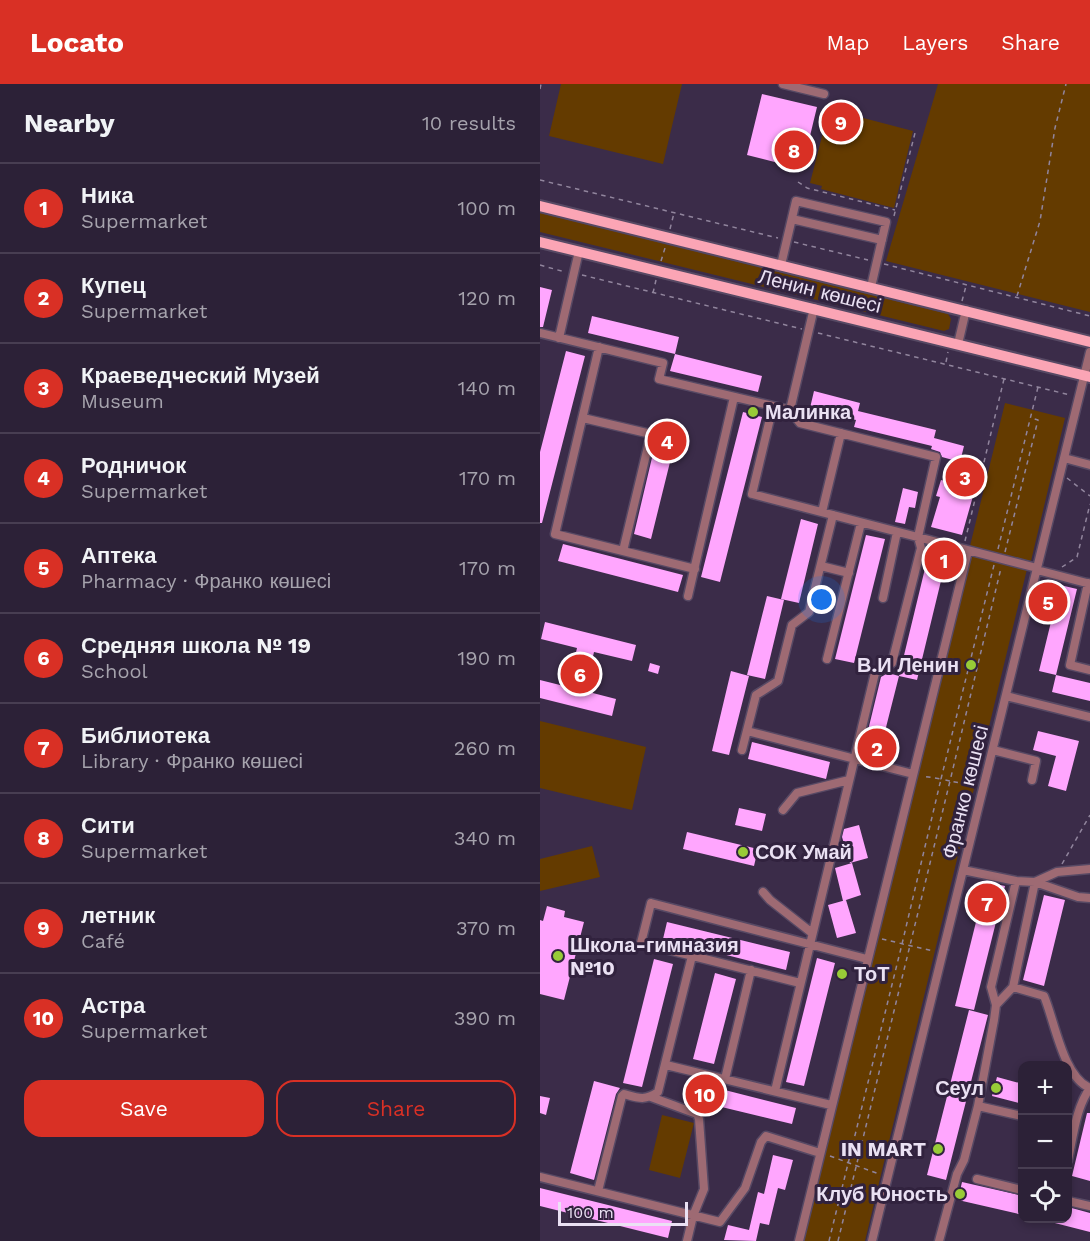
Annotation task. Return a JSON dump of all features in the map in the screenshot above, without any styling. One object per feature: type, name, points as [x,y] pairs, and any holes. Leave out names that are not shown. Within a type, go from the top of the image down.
[{"type":"main road","name":"Ленин көшесі","points":[[540,206],[1090,342]]},
{"type":"main road","name":"Ленин көшесі","points":[[540,242],[1087,376]]},
{"type":"street","points":[[783,84],[824,94]]},
{"type":"street","points":[[781,265],[796,201],[886,222],[871,287]]},
{"type":"street","points":[[792,219],[882,240]]},
{"type":"street","points":[[559,338],[579,251]]},
{"type":"street","points":[[790,410],[814,308]]},
{"type":"street","points":[[958,344],[966,310]]},
{"type":"street","points":[[540,333],[663,363],[659,379],[790,410],[800,423],[936,457],[918,537],[921,548],[892,663],[875,673],[775,1091]]},
{"type":"street","points":[[599,347],[555,534],[695,569]]},
{"type":"street","name":"Франко көшесі","points":[[872,1241],[1060,473],[1087,376],[1090,352]]},
{"type":"street","points":[[688,596],[734,397]]},
{"type":"street","points":[[773,406],[752,494],[1089,583],[1070,665],[1090,670]]},
{"type":"street","points":[[583,418],[651,434],[623,551]]},
{"type":"street","points":[[822,512],[841,433]]},
{"type":"street","points":[[1064,458],[1090,465]]},
{"type":"street","points":[[742,750],[756,695],[778,681],[792,625],[809,612],[833,515]]},
{"type":"street","points":[[827,659],[861,523]]},
{"type":"street","points":[[883,598],[897,532]]},
{"type":"street","points":[[799,1241],[965,550]]},
{"type":"street","points":[[821,566],[849,573]]},
{"type":"street","points":[[1006,696],[1090,717]]},
{"type":"street","points":[[747,731],[913,774]]},
{"type":"street","points":[[993,750],[1036,761],[1032,780]]},
{"type":"street","points":[[783,810],[797,793],[849,780]]},
{"type":"street","points":[[1035,882],[1057,872],[1090,869]]},
{"type":"street","points":[[963,870],[1016,881],[1035,882],[1078,897],[1090,898]]},
{"type":"street","points":[[939,1241],[978,1106],[996,1005],[991,987],[1016,881]]},
{"type":"street","points":[[996,1005],[1013,987],[1035,882]]},
{"type":"street","points":[[763,892],[812,933]]},
{"type":"street","points":[[800,983],[641,943],[651,903],[867,959]]},
{"type":"street","points":[[598,1191],[622,1096],[624,1094],[642,1099],[651,1097],[657,1092],[693,956]]},
{"type":"street","points":[[725,1079],[751,970]]},
{"type":"street","points":[[1013,987],[1044,996],[1063,1053],[1080,1083],[1090,1088],[1084,1096],[1072,1126]]},
{"type":"street","points":[[666,1065],[831,1105]]},
{"type":"street","points":[[651,1097],[697,1114],[700,1125],[704,1189],[693,1216],[687,1241]]},
{"type":"street","points":[[978,1106],[1018,1115]]},
{"type":"street","points":[[540,1177],[720,1222],[745,1188],[761,1142],[766,1136],[820,1153]]},
{"type":"street","points":[[977,1179],[1018,1189]]},
{"type":"street","points":[[1072,1202],[1090,1206]]},
{"type":"path","points":[[540,89],[541,84]]},
{"type":"path","points":[[1017,297],[1040,221],[1055,128],[1066,84]]},
{"type":"path","points":[[893,221],[916,129]]},
{"type":"path","points":[[540,180],[1090,316]]},
{"type":"path","points":[[798,182],[807,188],[896,211]]},
{"type":"path","points":[[653,293],[674,212]]},
{"type":"path","points":[[965,550],[1004,378]]},
{"type":"path","points":[[838,1241],[950,781],[1038,387]]},
{"type":"path","points":[[829,1241],[941,779],[1038,420],[1031,418]]},
{"type":"path","points":[[1060,473],[1090,496]]},
{"type":"path","points":[[1051,574],[1077,557],[1090,504]]},
{"type":"path","points":[[913,774],[984,787]]},
{"type":"path","points":[[1057,872],[1090,815]]},
{"type":"path","points":[[873,937],[943,954]]},
{"type":"path","points":[[820,1153],[888,1177]]},
{"type":"shaded area","points":[[561,84],[682,84],[663,164],[549,136]]},
{"type":"shaded area","points":[[938,84],[1090,84],[1090,312],[886,261]]},
{"type":"shaded area","points":[[829,109],[913,131],[894,208],[821,189],[822,186],[810,183]]},
{"type":"shaded area","points":[[540,213],[948,314],[951,319],[949,329],[944,331],[540,232]]},
{"type":"shaded area","points":[[1005,403],[1065,418],[1031,561],[970,546]]},
{"type":"shaded area","points":[[971,555],[1027,569],[865,1241],[803,1241]]},
{"type":"shaded area","points":[[540,721],[646,747],[632,810],[540,788]]},
{"type":"shaded area","points":[[592,846],[600,877],[540,891],[540,859]]},
{"type":"shaded area","points":[[662,1115],[694,1123],[680,1178],[649,1170]]},
{"type":"building","points":[[762,94],[817,107],[802,169],[747,155]]},
{"type":"building","points":[[540,287],[552,290],[543,327],[540,327]]},
{"type":"building","points":[[592,316],[679,337],[675,354],[588,333]]},
{"type":"building","points":[[566,351],[585,356],[542,523],[540,523],[540,452]]},
{"type":"building","points":[[675,354],[762,376],[758,392],[670,371]]},
{"type":"building","points":[[814,391],[860,403],[858,411],[936,430],[934,438],[964,446],[960,462],[942,457],[940,452],[931,449],[932,446],[854,427],[856,420],[810,408]]},
{"type":"building","points":[[743,412],[762,417],[720,582],[701,577]]},
{"type":"building","points":[[655,445],[673,450],[651,539],[634,534]]},
{"type":"building","points":[[960,466],[971,469],[977,482],[962,535],[931,527],[940,497],[936,496],[941,480],[955,484]]},
{"type":"building","points":[[903,488],[918,492],[915,508],[909,507],[905,524],[895,522]]},
{"type":"building","points":[[801,519],[818,524],[799,603],[781,599]]},
{"type":"building","points":[[866,535],[885,539],[854,663],[835,659]]},
{"type":"building","points":[[563,544],[683,575],[678,592],[558,561]]},
{"type":"building","points":[[929,552],[947,556],[917,680],[899,676]]},
{"type":"building","points":[[1060,585],[1077,589],[1056,675],[1039,671]]},
{"type":"building","points":[[767,596],[784,600],[765,679],[747,675]]},
{"type":"building","points":[[545,622],[636,645],[632,661],[594,652],[585,691],[616,699],[612,716],[540,698],[540,680],[568,687],[577,648],[541,639]]},
{"type":"building","points":[[650,663],[660,666],[658,674],[648,671]]},
{"type":"building","points":[[731,671],[749,676],[729,755],[712,751]]},
{"type":"building","points":[[888,673],[899,676],[879,755],[863,751],[881,677]]},
{"type":"building","points":[[1056,675],[1090,683],[1090,701],[1052,692]]},
{"type":"building","points":[[1038,731],[1079,741],[1066,791],[1048,786],[1056,756],[1033,750]]},
{"type":"building","points":[[752,742],[830,762],[826,779],[748,759]]},
{"type":"building","points":[[739,808],[766,814],[762,831],[735,825]]},
{"type":"building","points":[[859,825],[868,858],[850,863],[842,837],[844,829]]},
{"type":"building","points":[[687,832],[758,849],[754,866],[683,849]]},
{"type":"building","points":[[852,863],[861,895],[843,901],[835,868]]},
{"type":"building","points":[[986,882],[1005,886],[974,1010],[955,1006]]},
{"type":"building","points":[[1044,895],[1065,900],[1044,986],[1023,980]]},
{"type":"building","points":[[846,900],[856,933],[837,938],[828,905]]},
{"type":"building","name":"Школа-гимназия №10","points":[[547,906],[565,911],[564,917],[584,922],[564,1000],[540,994],[540,920],[543,921]]},
{"type":"building","points":[[667,922],[790,952],[786,970],[663,939]]},
{"type":"building","points":[[817,958],[835,963],[804,1086],[786,1082]]},
{"type":"building","points":[[654,959],[673,964],[642,1087],[623,1083]]},
{"type":"building","points":[[715,973],[736,979],[714,1064],[693,1059]]},
{"type":"building","points":[[969,1010],[988,1015],[946,1180],[927,1175]]},
{"type":"building","points":[[997,1077],[1018,1083],[1018,1103],[992,1096]]},
{"type":"building","points":[[594,1081],[620,1088],[616,1094],[594,1180],[570,1173]]},
{"type":"building","points":[[709,1086],[796,1108],[792,1124],[705,1103]]},
{"type":"building","points":[[540,1096],[550,1098],[546,1115],[540,1113]]},
{"type":"building","points":[[1087,1113],[1090,1113],[1090,1181],[1072,1176]]},
{"type":"building","points":[[773,1155],[793,1160],[785,1190],[778,1188],[769,1225],[760,1223],[756,1241],[724,1240],[728,1225],[749,1230],[758,1192],[764,1194]]},
{"type":"building","points":[[962,1182],[1018,1195],[1018,1214],[958,1200]]},
{"type":"building","points":[[540,1188],[672,1221],[668,1238],[540,1206]]},
{"type":"building","points":[[1072,1208],[1090,1213],[1090,1232],[1055,1223],[1072,1223]]},
{"type":"place","name":"летник","points":[[841,122]]},
{"type":"place","name":"Сити","points":[[794,150]]},
{"type":"place","name":"Малинка","points":[[753,412]]},
{"type":"place","name":"Родничок","points":[[667,441]]},
{"type":"place","name":"Краеведческий Музей","points":[[965,477]]},
{"type":"place","name":"Ника","points":[[944,560]]},
{"type":"place","name":"Аптека","points":[[1048,602]]},
{"type":"place","name":"В.И Ленин","points":[[971,665]]},
{"type":"place","name":"Средняя школа № 19","points":[[580,674]]},
{"type":"place","name":"Купец","points":[[877,748]]},
{"type":"place","name":"СОК Умай","points":[[743,852]]},
{"type":"place","name":"Библиотека","points":[[987,903]]},
{"type":"place","name":"Школа-гимназия №10","points":[[558,956]]},
{"type":"place","name":"ТоТ","points":[[842,974]]},
{"type":"place","name":"Сеул","points":[[996,1088]]},
{"type":"place","name":"Астра","points":[[705,1094]]},
{"type":"place","name":"IN MART","points":[[938,1149]]},
{"type":"place","name":"Клуб Юность","points":[[960,1194]]}]
